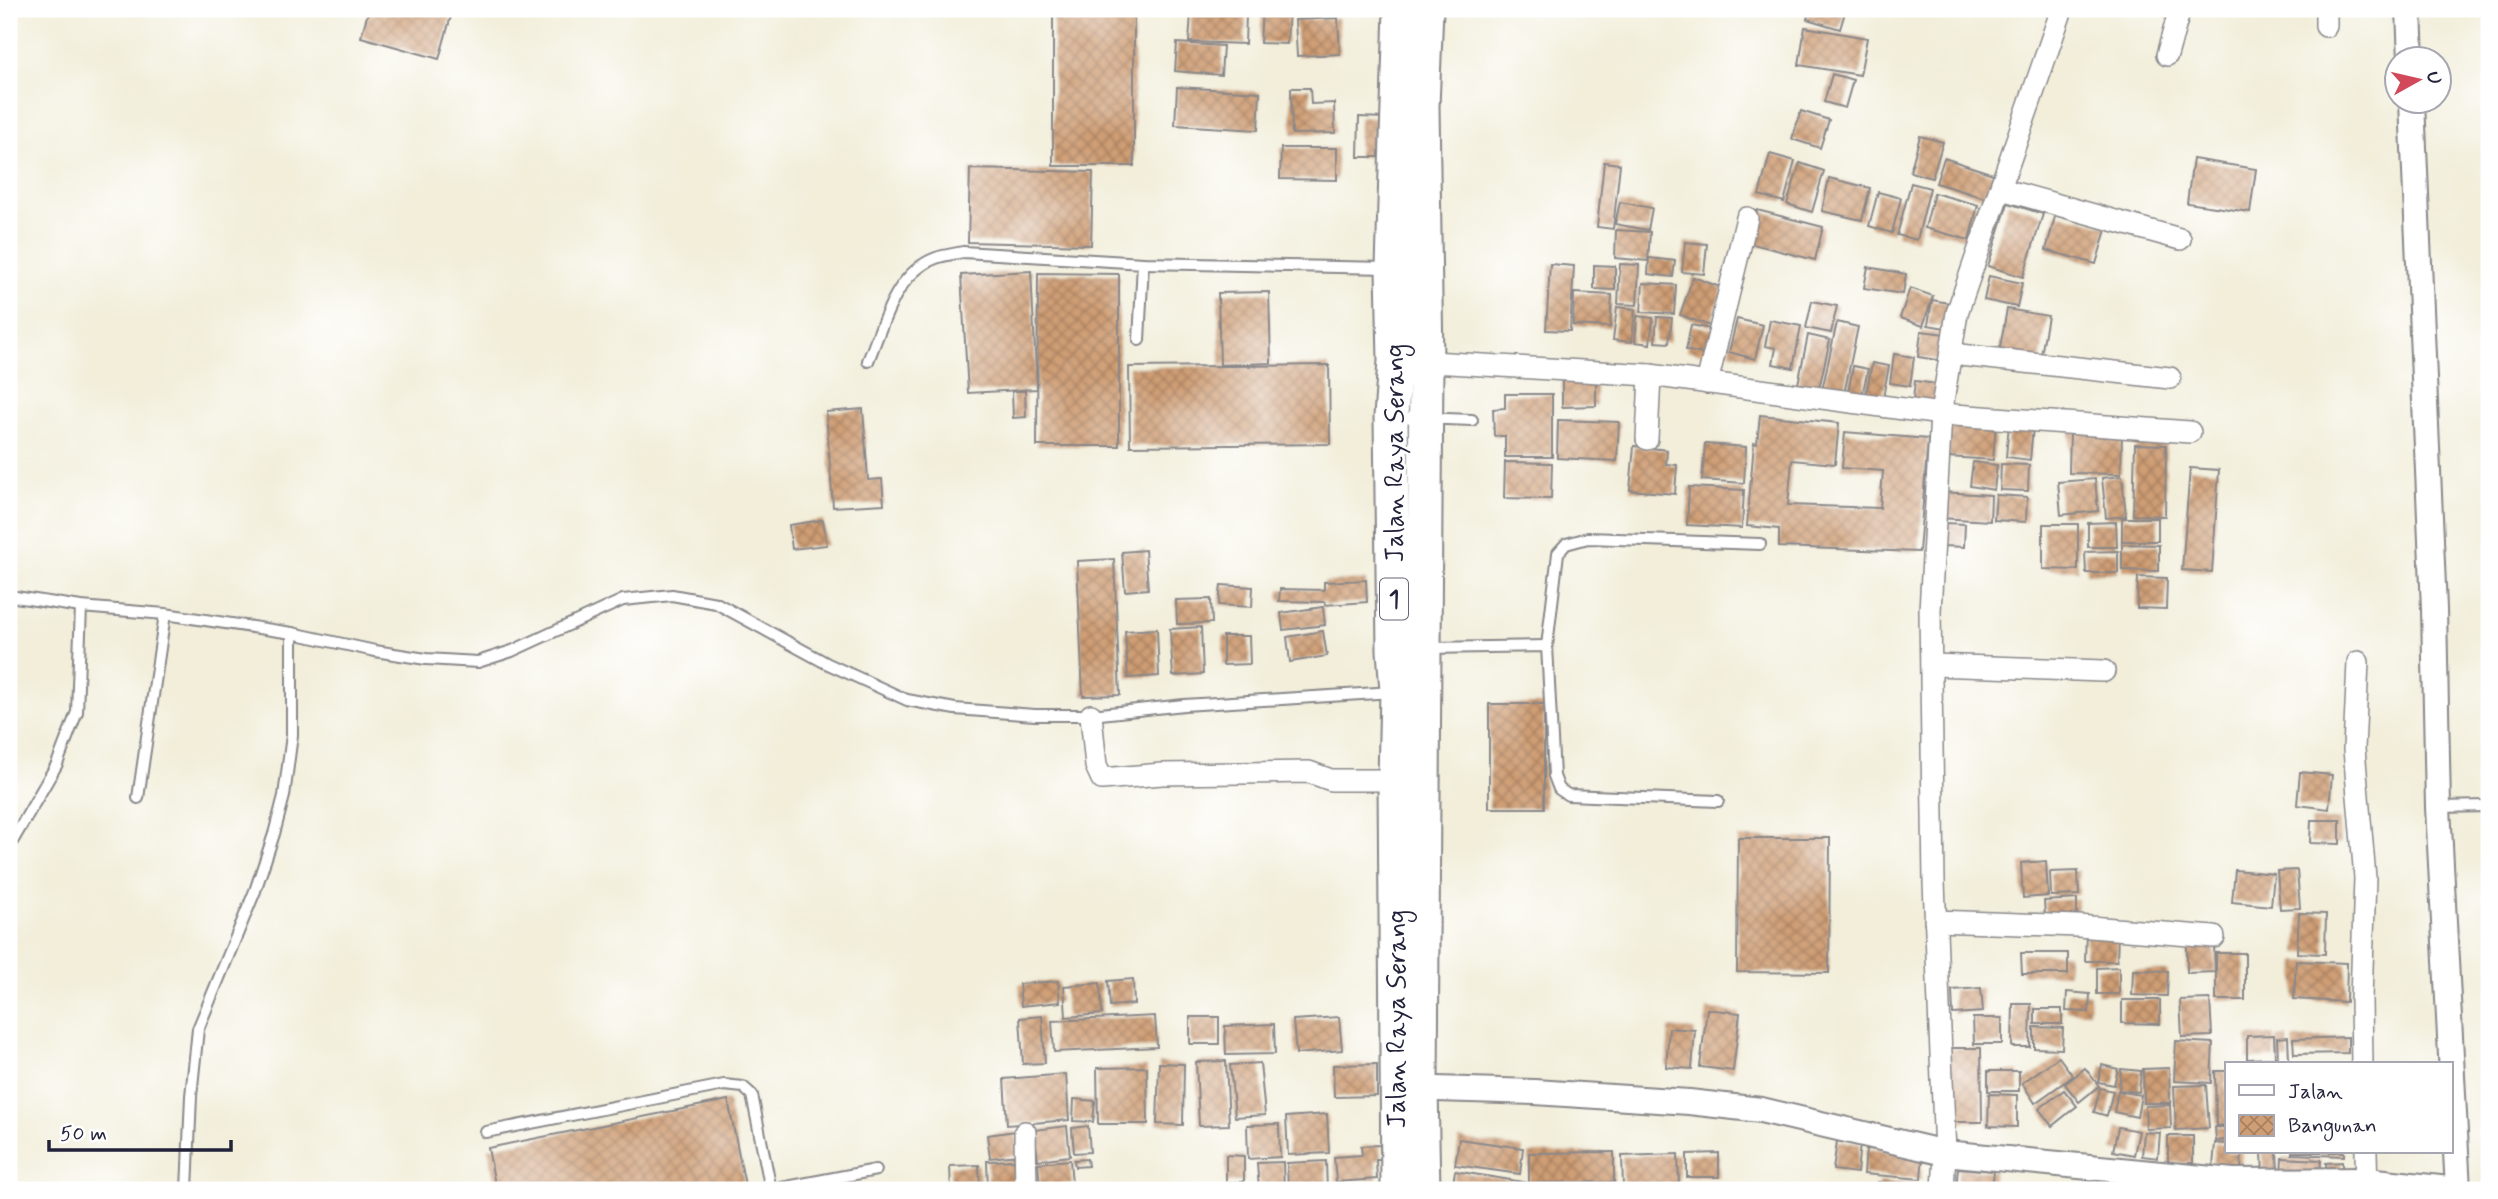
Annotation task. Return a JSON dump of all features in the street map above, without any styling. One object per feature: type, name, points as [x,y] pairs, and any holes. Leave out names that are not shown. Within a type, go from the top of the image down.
[{"type":"highway","name":"Jalan Raya Serang","points":[[1398,1190],[1408,1088],[1410,649],[1424,418],[1393,268],[1401,9]]},
{"type":"highway","name":"Jalan Raya Serang","points":[[1423,1190],[1408,1088],[1395,780],[1397,691],[1410,649],[1391,417],[1411,361],[1426,9]]},
{"type":"street","points":[[1943,1190],[1945,1153],[1935,921],[1930,598],[1941,414],[1961,301],[2062,9]]},
{"type":"street","points":[[2167,55],[2180,9]]},
{"type":"street","points":[[2409,9],[2410,46]]},
{"type":"street","points":[[2414,116],[2434,609],[2438,807],[2451,1062]]},
{"type":"street","points":[[2001,189],[2180,239]]},
{"type":"street","points":[[1707,383],[1747,218]]},
{"type":"street","points":[[1951,354],[2171,378]]},
{"type":"street","points":[[1411,361],[1650,375],[1941,414],[2190,432]]},
{"type":"street","points":[[1647,439],[1650,375]]},
{"type":"street","points":[[2358,662],[2354,748],[2365,878],[2362,1062]]},
{"type":"street","points":[[1932,666],[2104,671]]},
{"type":"street","points":[[1091,715],[1096,766],[1102,779],[1162,774],[1309,772],[1331,780],[1395,780]]},
{"type":"street","points":[[1935,921],[2078,926],[2214,937]]},
{"type":"street","points":[[1408,1088],[1632,1098],[1761,1110],[1945,1153],[2233,1181],[2458,1190],[2452,1075]]},
{"type":"street","points":[[1025,1132],[1026,1190]]},
{"type":"street","points":[[2366,1154],[2367,1185]]},
{"type":"lane","points":[[868,361],[894,298],[911,274],[934,258],[963,252],[1143,263],[1393,268]]},
{"type":"lane","points":[[1139,340],[1143,263]]},
{"type":"lane","points":[[1391,417],[1472,420]]},
{"type":"lane","points":[[1718,801],[1568,795],[1559,789],[1555,776],[1547,646],[1558,553],[1566,544],[1588,538],[1760,544]]},
{"type":"lane","points":[[9,596],[80,607],[165,614],[292,633],[426,659],[478,662],[512,651],[623,600],[671,595],[716,603],[826,663],[907,700],[956,709],[1035,715],[1091,715],[1184,705],[1397,691]]},
{"type":"lane","points":[[9,847],[57,764],[77,712],[80,607]]},
{"type":"lane","points":[[138,797],[165,614]]},
{"type":"lane","points":[[187,1190],[191,1096],[198,1029],[255,891],[284,796],[292,735],[292,633]]},
{"type":"lane","points":[[1410,649],[1547,646]]},
{"type":"lane","points":[[2438,807],[2489,806]]},
{"type":"lane","points":[[486,1132],[724,1085],[743,1087],[752,1095],[771,1190],[876,1170]]},
{"type":"lane","points":[[2458,1190],[2463,1190]]},
{"type":"building","points":[[369,9],[453,9],[439,59],[361,37]]},
{"type":"building","points":[[1053,9],[1134,9],[1134,166],[1053,166]]},
{"type":"building","points":[[1262,9],[1289,9],[1287,44],[1260,43]]},
{"type":"building","points":[[1810,9],[1846,9],[1840,29],[1807,19]]},
{"type":"building","points":[[2216,9],[2246,9],[2246,14],[2215,12]]},
{"type":"building","points":[[1191,13],[1246,15],[1245,44],[1189,42]]},
{"type":"building","points":[[1338,18],[1340,54],[1297,56],[1295,20]]},
{"type":"building","points":[[1805,27],[1867,38],[1860,75],[1799,65]]},
{"type":"building","points":[[1177,43],[1223,46],[1221,75],[1175,71]]},
{"type":"building","points":[[1832,74],[1853,80],[1845,108],[1824,102]]},
{"type":"building","points":[[1177,87],[1260,92],[1258,130],[1175,125]]},
{"type":"building","points":[[1291,88],[1310,88],[1311,104],[1334,103],[1335,133],[1292,134]]},
{"type":"building","points":[[1801,111],[1829,120],[1820,148],[1792,139]]},
{"type":"building","points":[[1359,117],[1384,118],[1384,157],[1358,157]]},
{"type":"building","points":[[1920,136],[1943,142],[1932,178],[1910,172]]},
{"type":"building","points":[[1281,148],[1337,148],[1337,180],[1280,179]]},
{"type":"building","points":[[1770,154],[1795,161],[1784,202],[1759,195]]},
{"type":"building","points":[[1944,158],[1996,175],[1988,199],[1936,183]]},
{"type":"building","points":[[2193,159],[2256,169],[2250,212],[2187,203]]},
{"type":"building","points":[[1604,162],[1620,164],[1613,229],[1597,227]]},
{"type":"building","points":[[1800,163],[1824,171],[1812,212],[1787,204]]},
{"type":"building","points":[[970,169],[1093,172],[1091,245],[968,242]]},
{"type":"building","points":[[1829,178],[1870,188],[1862,220],[1822,211]]},
{"type":"building","points":[[1911,183],[1930,188],[1917,240],[1897,235]]},
{"type":"building","points":[[1878,192],[1901,198],[1892,233],[1869,226]]},
{"type":"building","points":[[1934,193],[1978,205],[1969,240],[1925,228]]},
{"type":"building","points":[[1620,202],[1652,208],[1648,230],[1615,224]]},
{"type":"building","points":[[2008,203],[2043,214],[2023,277],[1988,266]]},
{"type":"building","points":[[1757,210],[1823,227],[1815,260],[1749,243]]},
{"type":"building","points":[[2056,213],[2107,226],[2096,264],[2046,250]]},
{"type":"building","points":[[1616,230],[1650,232],[1648,261],[1615,258]]},
{"type":"building","points":[[1685,242],[1707,244],[1704,274],[1682,272]]},
{"type":"building","points":[[1649,258],[1675,261],[1673,277],[1648,274]]},
{"type":"building","points":[[1550,264],[1574,266],[1570,331],[1546,330]]},
{"type":"building","points":[[1620,264],[1639,265],[1637,305],[1618,304]]},
{"type":"building","points":[[1594,265],[1615,266],[1615,290],[1594,289]]},
{"type":"building","points":[[1868,267],[1906,274],[1903,294],[1864,288]]},
{"type":"building","points":[[1031,271],[1037,389],[968,393],[961,275]]},
{"type":"building","points":[[1038,273],[1119,274],[1119,446],[1037,446]]},
{"type":"building","points":[[1989,276],[2022,283],[2017,307],[1984,300]]},
{"type":"building","points":[[1693,277],[1723,288],[1710,326],[1680,315]]},
{"type":"building","points":[[1643,283],[1676,285],[1674,314],[1641,312]]},
{"type":"building","points":[[1910,288],[1933,296],[1923,326],[1900,318]]},
{"type":"building","points":[[1269,292],[1271,363],[1220,365],[1218,293]]},
{"type":"building","points":[[1574,293],[1612,295],[1610,327],[1573,325]]},
{"type":"building","points":[[1932,300],[1955,304],[1951,329],[1928,325]]},
{"type":"building","points":[[1812,301],[1837,306],[1831,333],[1806,328]]},
{"type":"building","points":[[1617,307],[1635,309],[1632,342],[1613,340]]},
{"type":"building","points":[[2007,309],[2048,316],[2040,361],[1999,353]]},
{"type":"building","points":[[1637,316],[1653,318],[1650,344],[1635,342]]},
{"type":"building","points":[[1657,317],[1672,318],[1669,343],[1655,342]]},
{"type":"building","points":[[1737,319],[1763,325],[1755,359],[1729,352]]},
{"type":"building","points":[[1770,320],[1801,326],[1793,368],[1773,364],[1776,348],[1765,346]]},
{"type":"building","points":[[1837,322],[1858,327],[1843,399],[1821,395]]},
{"type":"building","points":[[1691,325],[1716,330],[1710,356],[1686,350]]},
{"type":"building","points":[[1921,331],[1946,334],[1943,361],[1918,357]]},
{"type":"building","points":[[1808,335],[1830,340],[1818,393],[1797,389]]},
{"type":"building","points":[[1894,354],[1914,357],[1910,386],[1890,383]]},
{"type":"building","points":[[1872,363],[1889,366],[1883,397],[1866,394]]},
{"type":"building","points":[[1329,365],[1330,444],[1130,446],[1129,367]]},
{"type":"building","points":[[1853,366],[1868,369],[1862,396],[1848,393]]},
{"type":"building","points":[[1596,380],[1596,406],[1562,407],[1562,381]]},
{"type":"building","points":[[1915,381],[1937,384],[1934,412],[1912,409]]},
{"type":"building","points":[[1012,391],[1025,391],[1026,417],[1013,418]]},
{"type":"building","points":[[1505,394],[1552,394],[1552,457],[1505,457],[1505,436],[1494,436],[1493,409],[1505,408]]},
{"type":"building","points":[[863,409],[868,480],[882,479],[884,504],[833,507],[826,412]]},
{"type":"building","points":[[1760,415],[1839,423],[1835,464],[1792,460],[1788,505],[1880,508],[1883,471],[1842,468],[1845,432],[1928,439],[1919,552],[1779,547],[1779,529],[1747,526],[1754,443],[1757,444]]},
{"type":"building","points":[[1558,420],[1619,422],[1617,461],[1557,458]]},
{"type":"building","points":[[1950,421],[1996,423],[1993,460],[1948,457]]},
{"type":"building","points":[[2009,424],[2033,427],[2030,460],[2006,457]]},
{"type":"building","points":[[2070,432],[2122,434],[2121,474],[2069,473]]},
{"type":"building","points":[[1705,444],[1746,447],[1744,483],[1702,480]]},
{"type":"building","points":[[2135,444],[2166,445],[2165,516],[2133,515]]},
{"type":"building","points":[[1634,446],[1667,450],[1666,464],[1677,465],[1675,494],[1630,490]]},
{"type":"building","points":[[1505,462],[1552,463],[1551,499],[1504,498]]},
{"type":"building","points":[[1973,462],[1997,465],[1994,490],[1970,486]]},
{"type":"building","points":[[2001,464],[2029,465],[2028,491],[2000,490]]},
{"type":"building","points":[[2190,468],[2219,470],[2212,572],[2182,570]]},
{"type":"building","points":[[2122,476],[2126,516],[2106,518],[2102,478]]},
{"type":"building","points":[[2095,479],[2098,511],[2061,515],[2058,482]]},
{"type":"building","points":[[1689,487],[1744,490],[1742,528],[1687,525]]},
{"type":"building","points":[[1940,492],[1991,495],[1990,521],[1939,518]]},
{"type":"building","points":[[1996,495],[2027,497],[2026,522],[1994,520]]},
{"type":"building","points":[[2122,518],[2158,518],[2158,541],[2122,541]]},
{"type":"building","points":[[823,520],[827,545],[792,549],[789,525]]},
{"type":"building","points":[[2116,522],[2117,547],[2088,547],[2088,523]]},
{"type":"building","points":[[1945,523],[1965,524],[1964,547],[1944,546]]},
{"type":"building","points":[[2043,524],[2078,524],[2078,570],[2043,569]]},
{"type":"building","points":[[2122,544],[2159,545],[2159,571],[2122,570]]},
{"type":"building","points":[[1145,550],[1148,589],[1125,591],[1122,552]]},
{"type":"building","points":[[2118,551],[2118,573],[2086,573],[2085,552]]},
{"type":"building","points":[[1114,559],[1120,695],[1083,696],[1077,561]]},
{"type":"building","points":[[2138,577],[2167,578],[2166,609],[2137,608]]},
{"type":"building","points":[[1366,580],[1367,602],[1325,605],[1325,602],[1279,601],[1280,589],[1324,590],[1324,582]]},
{"type":"building","points":[[1221,585],[1253,587],[1252,607],[1219,605]]},
{"type":"building","points":[[1211,599],[1212,623],[1177,624],[1176,600]]},
{"type":"building","points":[[1323,607],[1325,625],[1283,630],[1281,613]]},
{"type":"building","points":[[1201,627],[1203,674],[1173,676],[1170,629]]},
{"type":"building","points":[[1157,629],[1159,676],[1128,678],[1125,631]]},
{"type":"building","points":[[1323,631],[1327,656],[1290,662],[1287,637]]},
{"type":"building","points":[[1223,636],[1249,636],[1250,664],[1223,665]]},
{"type":"building","points":[[1489,704],[1544,704],[1544,808],[1489,808]]},
{"type":"building","points":[[2300,772],[2332,775],[2329,809],[2297,805]]},
{"type":"building","points":[[2311,820],[2340,820],[2340,844],[2310,843]]},
{"type":"building","points":[[1738,838],[1830,838],[1829,973],[1737,972]]},
{"type":"building","points":[[2046,861],[2048,896],[2023,898],[2021,863]]},
{"type":"building","points":[[2235,870],[2274,874],[2271,906],[2232,902]]},
{"type":"building","points":[[2297,870],[2300,908],[2280,909],[2277,871]]},
{"type":"building","points":[[2078,871],[2079,895],[2051,896],[2050,872]]},
{"type":"building","points":[[2077,899],[2077,915],[2045,916],[2044,901]]},
{"type":"building","points":[[2299,913],[2326,914],[2325,954],[2297,953]]},
{"type":"building","points":[[2086,932],[2118,933],[2117,961],[2085,961]]},
{"type":"building","points":[[2214,943],[2215,972],[2187,973],[2187,944]]},
{"type":"building","points":[[2021,953],[2068,953],[2068,974],[2022,974]]},
{"type":"building","points":[[2216,953],[2245,953],[2245,1000],[2216,1000]]},
{"type":"building","points":[[2296,961],[2347,963],[2346,1002],[2294,999]]},
{"type":"building","points":[[2119,967],[2119,994],[2097,994],[2097,968]]},
{"type":"building","points":[[2133,970],[2168,971],[2167,996],[2132,995]]},
{"type":"building","points":[[1133,979],[1134,1004],[1110,1006],[1108,981]]},
{"type":"building","points":[[1058,981],[1060,1002],[1021,1006],[1019,984]]},
{"type":"building","points":[[1100,983],[1102,1014],[1066,1017],[1064,986]]},
{"type":"building","points":[[1981,988],[1983,1012],[1953,1014],[1952,990]]},
{"type":"building","points":[[2067,992],[2090,994],[2089,1012],[2066,1011]]},
{"type":"building","points":[[2210,999],[2212,1036],[2182,1037],[2180,1000]]},
{"type":"building","points":[[2122,1000],[2160,1000],[2160,1024],[2122,1023]]},
{"type":"building","points":[[2013,1004],[2031,1004],[2030,1047],[2012,1047]]},
{"type":"building","points":[[1707,1009],[1740,1013],[1733,1071],[1700,1067]]},
{"type":"building","points":[[2035,1009],[2062,1009],[2062,1024],[2035,1024]]},
{"type":"building","points":[[1042,1016],[1045,1063],[1023,1064],[1020,1018]]},
{"type":"building","points":[[1155,1016],[1157,1047],[1054,1052],[1052,1021]]},
{"type":"building","points":[[1190,1017],[1219,1017],[1219,1044],[1190,1044]]},
{"type":"building","points":[[1339,1017],[1342,1050],[1296,1054],[1293,1020]]},
{"type":"building","points":[[1973,1018],[2002,1018],[2002,1044],[1974,1044]]},
{"type":"building","points":[[1274,1024],[1275,1054],[1226,1055],[1225,1026]]},
{"type":"building","points":[[2034,1027],[2063,1028],[2062,1049],[2034,1048]]},
{"type":"building","points":[[1669,1028],[1695,1030],[1692,1069],[1666,1067]]},
{"type":"building","points":[[2274,1035],[2275,1058],[2247,1059],[2247,1036]]},
{"type":"building","points":[[2288,1037],[2289,1060],[2278,1060],[2277,1038]]},
{"type":"building","points":[[2348,1037],[2348,1053],[2294,1054],[2293,1039]]},
{"type":"building","points":[[2176,1041],[2213,1043],[2211,1083],[2174,1081]]},
{"type":"building","points":[[1950,1048],[1981,1048],[1982,1122],[1950,1122]]},
{"type":"building","points":[[2059,1057],[2073,1076],[2035,1103],[2022,1083]]},
{"type":"building","points":[[1226,1061],[1229,1125],[1199,1126],[1196,1062]]},
{"type":"building","points":[[1159,1063],[1184,1064],[1183,1125],[1157,1124]]},
{"type":"building","points":[[1260,1063],[1265,1115],[1235,1117],[1230,1065]]},
{"type":"building","points":[[1377,1064],[1377,1096],[1334,1097],[1333,1065]]},
{"type":"building","points":[[2102,1065],[2118,1069],[2114,1085],[2098,1082]]},
{"type":"building","points":[[1147,1067],[1148,1124],[1098,1124],[1097,1068]]},
{"type":"building","points":[[2085,1068],[2099,1086],[2079,1102],[2065,1084]]},
{"type":"building","points":[[2169,1068],[2170,1103],[2144,1103],[2143,1069]]},
{"type":"building","points":[[2121,1069],[2141,1071],[2139,1092],[2119,1090]]},
{"type":"building","points":[[1988,1071],[2019,1071],[2019,1091],[1988,1091]]},
{"type":"building","points":[[2215,1071],[2225,1071],[2225,1125],[2216,1126]]},
{"type":"building","points":[[1066,1074],[1069,1120],[1007,1125],[1004,1079]]},
{"type":"building","points":[[2206,1085],[2209,1128],[2176,1130],[2174,1086]]},
{"type":"building","points":[[2100,1088],[2113,1091],[2107,1116],[2094,1112]]},
{"type":"building","points":[[2064,1090],[2077,1106],[2052,1126],[2039,1109]]},
{"type":"building","points":[[2118,1091],[2141,1095],[2137,1117],[2114,1112]]},
{"type":"building","points":[[1989,1094],[2017,1095],[2017,1127],[1988,1126]]},
{"type":"building","points":[[1074,1099],[1095,1101],[1093,1122],[1073,1121]]},
{"type":"building","points":[[728,1100],[746,1190],[496,1190],[488,1148]]},
{"type":"building","points":[[2170,1105],[2171,1128],[2146,1129],[2145,1106]]},
{"type":"building","points":[[1327,1114],[1329,1153],[1288,1155],[1286,1117]]},
{"type":"building","points":[[1279,1124],[1280,1157],[1248,1159],[1247,1125]]},
{"type":"building","points":[[1067,1126],[1070,1156],[1038,1160],[1034,1130]]},
{"type":"building","points":[[1088,1126],[1090,1152],[1074,1153],[1072,1128]]},
{"type":"building","points":[[2118,1127],[2139,1131],[2134,1155],[2113,1151]]},
{"type":"building","points":[[2215,1127],[2225,1127],[2225,1140],[2216,1141]]},
{"type":"building","points":[[1016,1131],[1019,1155],[990,1158],[987,1135]]},
{"type":"building","points":[[2144,1132],[2160,1133],[2158,1158],[2142,1156]]},
{"type":"building","points":[[2168,1136],[2193,1136],[2193,1163],[2168,1163]]},
{"type":"building","points":[[1459,1139],[1523,1148],[1520,1174],[1455,1165]]},
{"type":"building","points":[[1837,1141],[1860,1144],[1857,1173],[1833,1170]]},
{"type":"building","points":[[2215,1143],[2225,1144],[2225,1154],[2242,1154],[2241,1169],[2213,1167]]},
{"type":"building","points":[[1380,1145],[1381,1160],[1376,1160],[1377,1179],[1336,1182],[1334,1157],[1362,1155],[1361,1146]]},
{"type":"building","points":[[1866,1149],[1923,1154],[1921,1179],[1864,1174]]},
{"type":"building","points":[[1614,1152],[1614,1182],[1529,1183],[1529,1153]]},
{"type":"building","points":[[1719,1153],[1719,1177],[1687,1177],[1687,1154]]},
{"type":"building","points":[[1678,1154],[1679,1186],[1623,1187],[1622,1156]]},
{"type":"building","points":[[2262,1154],[2277,1154],[2278,1175],[2263,1176]]},
{"type":"building","points":[[2292,1154],[2344,1154],[2344,1156]]},
{"type":"building","points":[[1226,1155],[1244,1156],[1244,1182],[1226,1182]]},
{"type":"building","points":[[2282,1158],[2321,1160],[2320,1178],[2281,1175]]},
{"type":"building","points":[[1087,1159],[1088,1166],[1075,1167],[1074,1160]]},
{"type":"building","points":[[1019,1160],[1020,1190],[988,1190],[987,1161]]},
{"type":"building","points":[[1070,1160],[1072,1184],[1040,1187],[1038,1163]]},
{"type":"building","points":[[1326,1161],[1327,1190],[1288,1190],[1287,1163]]},
{"type":"building","points":[[1283,1162],[1284,1190],[1259,1190],[1257,1163]]},
{"type":"building","points":[[2342,1162],[2342,1177],[2327,1177],[2326,1163]]},
{"type":"building","points":[[979,1165],[980,1190],[951,1190],[950,1166]]},
{"type":"building","points":[[1958,1168],[1994,1171],[1992,1190],[1956,1190]]},
{"type":"building","points":[[1455,1171],[1547,1186],[1546,1190],[1452,1190]]},
{"type":"building","points":[[1878,1182],[1917,1184],[1917,1190],[1878,1190]]},
{"type":"building","points":[[2129,1185],[2153,1189],[2153,1190],[2128,1190]]}]
